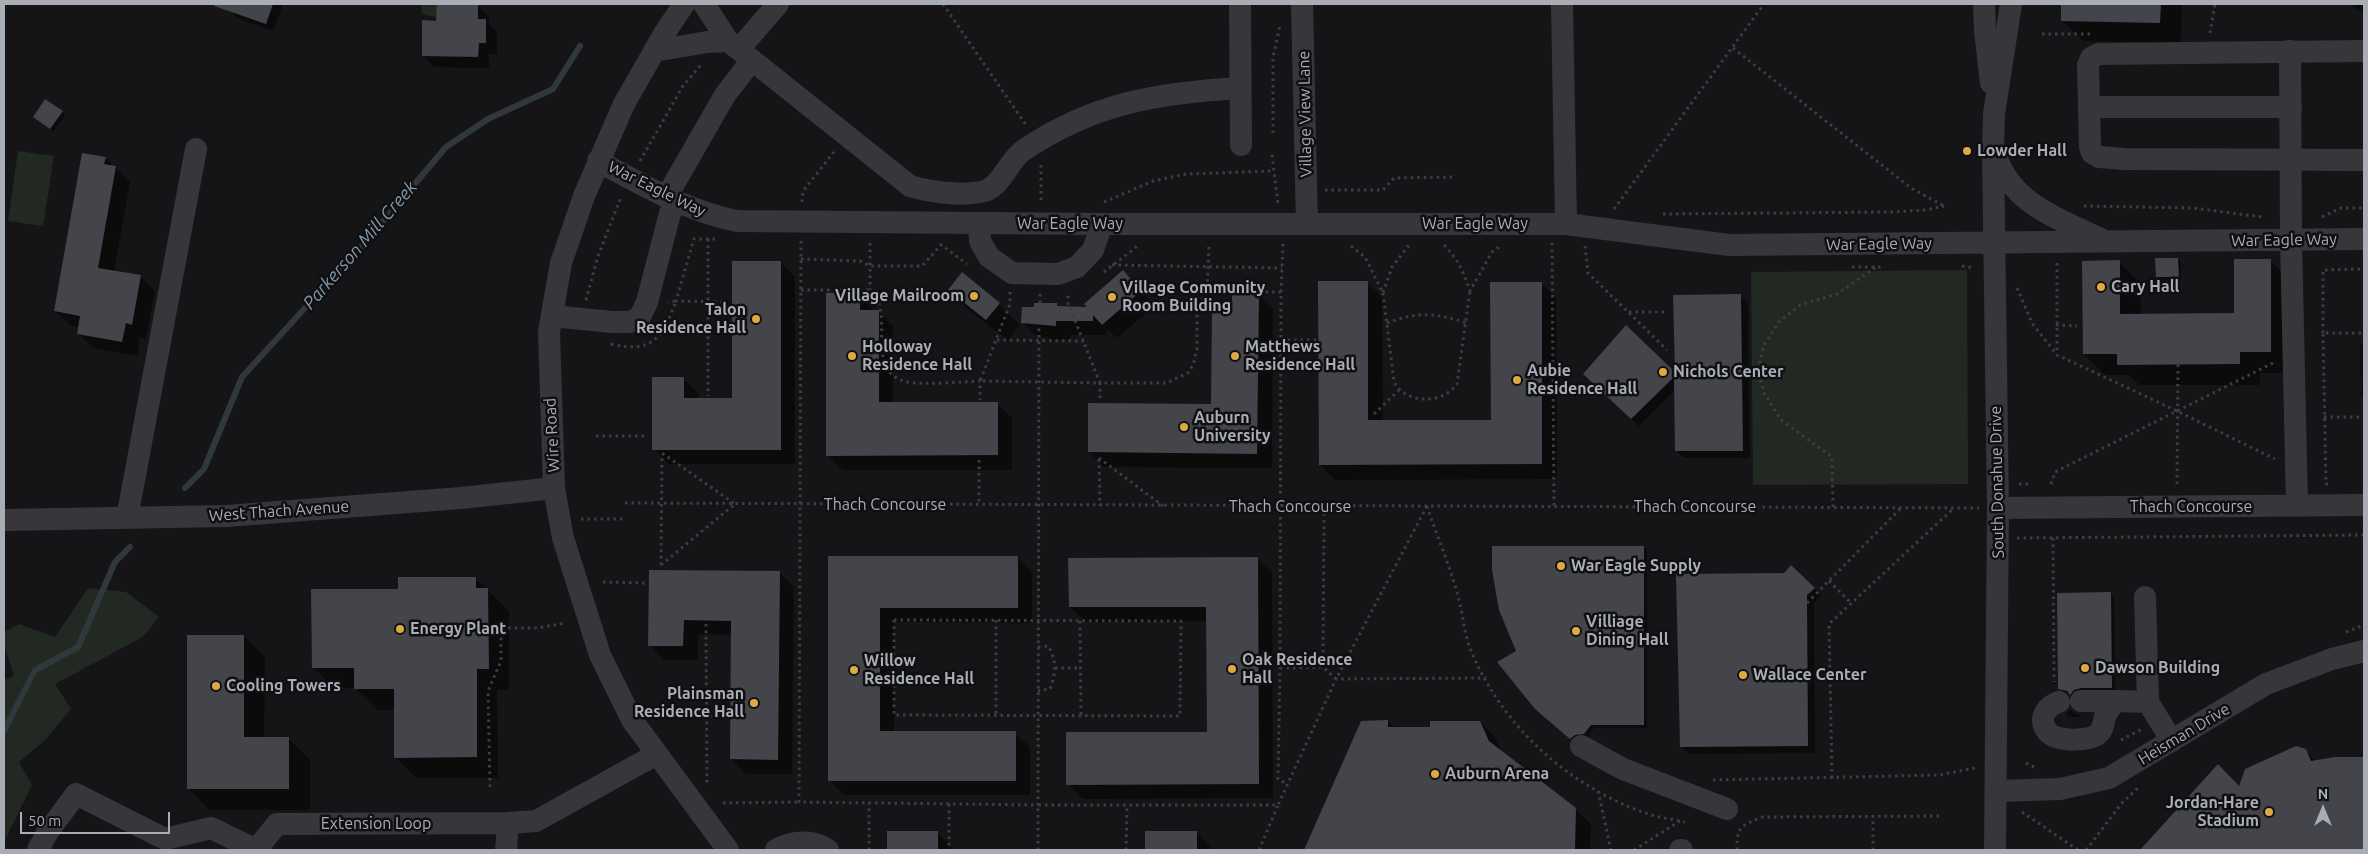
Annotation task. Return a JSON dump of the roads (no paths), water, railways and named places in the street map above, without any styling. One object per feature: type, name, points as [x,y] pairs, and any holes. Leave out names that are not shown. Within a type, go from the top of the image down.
[{"type":"street","name":"Wire Road","points":[[684,4],[624,104],[598,161],[561,263],[549,332],[554,488],[563,538],[600,655],[632,720],[728,850]]},
{"type":"street","points":[[704,4],[740,50],[910,186],[928,192],[983,192],[996,183],[1022,151],[1063,127],[1106,108],[1154,96],[1240,88]]},
{"type":"street","points":[[552,316],[630,322],[640,317],[647,302],[672,199],[725,95],[740,50],[778,4]]},
{"type":"street","points":[[1240,4],[1241,145]]},
{"type":"street","name":"Village View Lane","points":[[1302,4],[1307,224]]},
{"type":"street","points":[[1562,4],[1566,224]]},
{"type":"street","name":"South Donahue Drive","points":[[1984,4],[1985,32],[1994,114]]},
{"type":"street","name":"South Donahue Drive","points":[[1995,850],[2008,508],[1994,243],[1993,149],[1994,114],[2011,4]]},
{"type":"street","points":[[654,52],[707,42],[740,50]]},
{"type":"street","points":[[2290,51],[2291,240],[2297,506]]},
{"type":"street","points":[[2364,51],[2098,54],[2091,58],[2088,65],[2090,147],[2092,152],[2099,157],[2364,160]]},
{"type":"street","points":[[2089,107],[2291,107]]},
{"type":"street","points":[[127,518],[196,149]]},
{"type":"street","points":[[1993,149],[2005,176],[2027,200],[2050,216],[2106,241]]},
{"type":"street","name":"War Eagle Way","points":[[598,161],[672,199],[711,216],[738,221],[979,223],[1100,215],[1307,224],[1566,224],[1729,245],[2364,239]]},
{"type":"street","points":[[979,223],[980,241],[989,257],[1012,273],[1058,274],[1077,267],[1093,250],[1100,215]]},
{"type":"street","name":"West Thach Avenue","points":[[4,520],[226,516],[461,498],[554,488]]},
{"type":"street","name":"Thach Concourse","points":[[2008,508],[2364,505]]},
{"type":"street","points":[[2145,597],[2148,702],[2172,741]]},
{"type":"street","name":"Heisman Drive","points":[[1997,791],[2060,789],[2109,778],[2266,684],[2332,659],[2364,652]]},
{"type":"street","points":[[2117,701],[2109,709],[2100,733],[2092,738],[2060,739],[2050,734],[2043,724],[2043,713],[2049,705],[2064,695],[2117,701],[2148,702]]},
{"type":"street","points":[[1581,746],[1623,769],[1727,809]]},
{"type":"street","name":"Extension Loop","points":[[38,850],[46,833],[76,794],[165,839],[211,828],[256,850],[278,824],[508,823],[536,821],[657,754]]},
{"type":"street","points":[[506,850],[508,823]]},
{"type":"street","points":[[776,850],[786,844],[796,843],[811,844],[828,850]]},
{"type":"waterway","name":"Parkerson Mill Creek","points":[[185,488],[204,469],[242,377],[369,238],[446,147],[488,119],[553,89],[580,46]]},
{"type":"waterway","name":"Parkerson Mill Creek","points":[[4,731],[35,670],[78,647],[115,562],[130,547]]},
{"type":"place","name":"Lowder Hall","points":[[1967,151]]},
{"type":"place","name":"Cary Hall","points":[[2101,287]]},
{"type":"place","name":"Village Mailroom","points":[[974,296]]},
{"type":"place","name":"Village Community Room Building","points":[[1112,297]]},
{"type":"place","name":"Talon Residence Hall","points":[[756,319]]},
{"type":"place","name":"Holloway Residence Hall","points":[[852,356]]},
{"type":"place","name":"Matthews Residence Hall","points":[[1235,356]]},
{"type":"place","name":"Nichols Center","points":[[1663,372]]},
{"type":"place","name":"Aubie Residence Hall","points":[[1517,380]]},
{"type":"place","name":"Auburn University","points":[[1184,427]]},
{"type":"place","name":"War Eagle Supply","points":[[1561,566]]},
{"type":"place","name":"Energy Plant","points":[[400,629]]},
{"type":"place","name":"Villiage Dining Hall","points":[[1576,631]]},
{"type":"place","name":"Dawson Building","points":[[2085,668]]},
{"type":"place","name":"Oak Residence Hall","points":[[1232,669]]},
{"type":"place","name":"Willow Residence Hall","points":[[854,670]]},
{"type":"place","name":"Wallace Center","points":[[1743,675]]},
{"type":"place","name":"Cooling Towers","points":[[216,686]]},
{"type":"place","name":"Plainsman Residence Hall","points":[[754,703]]},
{"type":"place","name":"Auburn Arena","points":[[1435,774]]},
{"type":"place","name":"Jordan-Hare Stadium","points":[[2269,812]]}]
